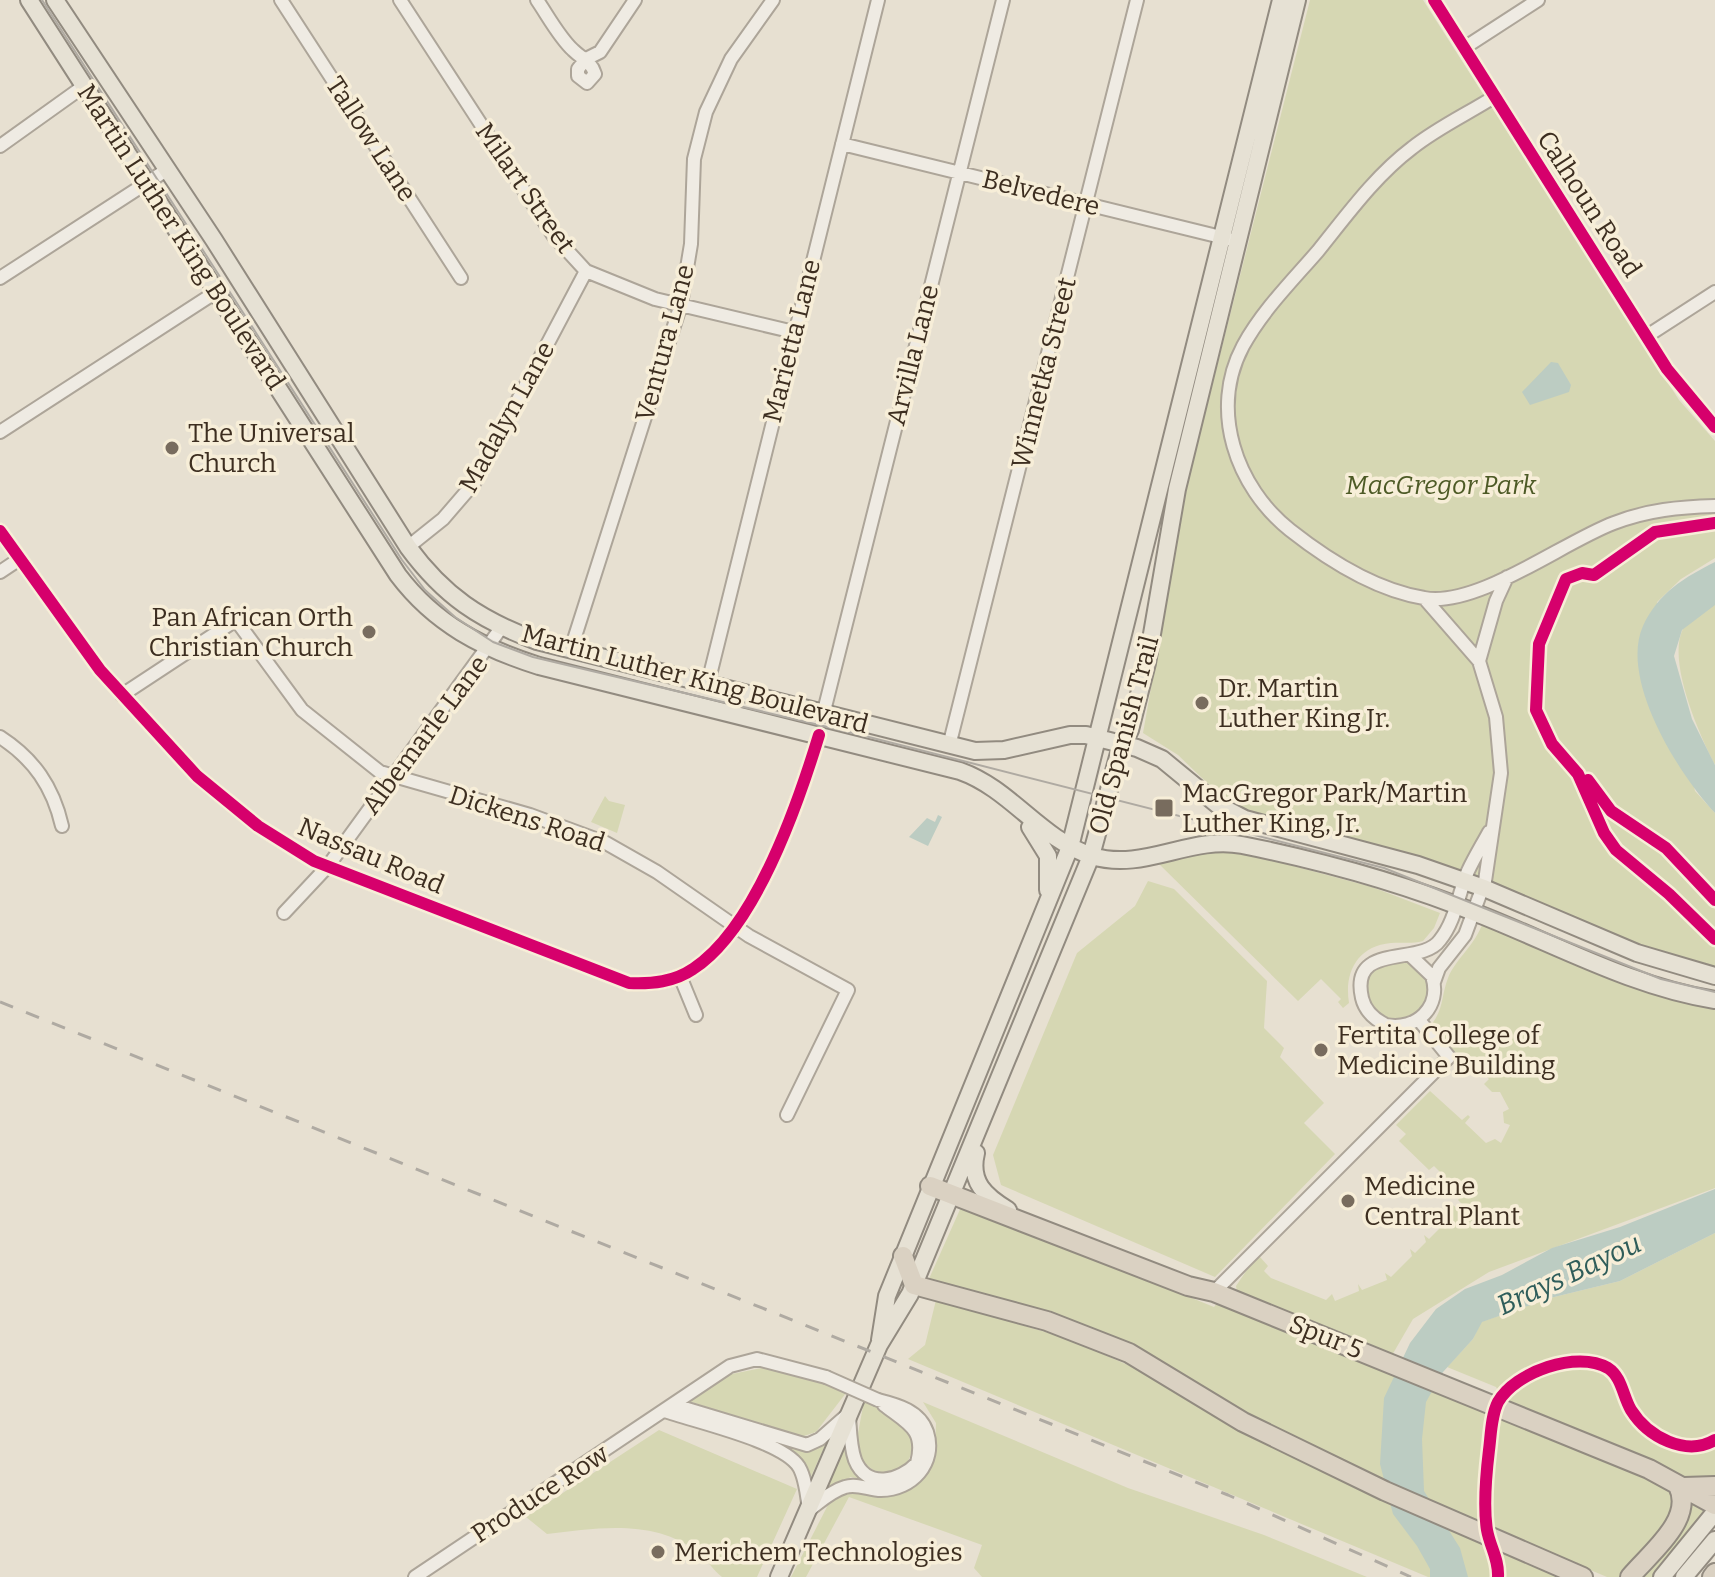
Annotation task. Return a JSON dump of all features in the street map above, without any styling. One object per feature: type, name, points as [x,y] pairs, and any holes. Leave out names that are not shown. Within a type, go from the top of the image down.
[{"type":"highway","name":"Spur 5","points":[[930,1186],[1188,1286],[1220,1294],[1518,1415],[1649,1469],[1715,1505]]},
{"type":"highway","points":[[903,1256],[914,1285],[1047,1321],[1129,1353],[1243,1422],[1333,1466],[1583,1577]]},
{"type":"highway","points":[[1630,1577],[1681,1515],[1683,1500],[1678,1486],[1715,1486]]},
{"type":"main road","name":"Martin Luther King Boulevard","points":[[29,0],[409,589],[442,621],[489,649],[539,666],[960,771],[1001,793],[1034,824],[1070,847],[1091,856],[1142,860],[1191,847],[1226,843],[1380,880],[1457,905],[1652,985],[1715,1000]]},
{"type":"main road","name":"Martin Luther King Boulevard","points":[[55,0],[165,171],[214,240],[408,547],[443,590],[501,628],[571,649],[824,711],[949,746],[990,751],[1058,737],[1100,738],[1124,744],[1162,759],[1218,805],[1245,819],[1465,880],[1637,953],[1715,976]]},
{"type":"main road","name":"Old Spanish Trail","points":[[879,1345],[887,1296],[1070,847],[1100,738],[1281,0]]},
{"type":"main road","name":"Old Spanish Trail","points":[[779,1577],[879,1345],[904,1309],[1091,856],[1147,663],[1177,489],[1297,0]]},
{"type":"main road","points":[[1001,793],[1032,829],[1048,856],[1048,902]]},
{"type":"main road","points":[[989,1107],[974,1160],[974,1173],[984,1194],[1022,1220]]},
{"type":"main road","points":[[1662,1577],[1715,1512]]},
{"type":"main road","points":[[1684,1577],[1715,1540]]},
{"type":"street","points":[[283,4],[299,0]]},
{"type":"street","name":"Milart Street","points":[[400,0],[553,235],[586,271],[628,291],[794,332]]},
{"type":"street","points":[[537,0],[572,49],[586,59],[595,74],[587,83]]},
{"type":"street","points":[[586,59],[600,52],[635,0]]},
{"type":"street","name":"Ventura Lane","points":[[571,649],[681,304],[691,244],[694,159],[706,112],[731,59],[773,0]]},
{"type":"street","name":"Marietta Lane","points":[[708,683],[878,0]]},
{"type":"street","name":"Arvilla Lane","points":[[824,711],[1003,0]]},
{"type":"street","name":"Winnetka Street","points":[[949,746],[1137,0]]},
{"type":"street","name":"Calhoun Road","points":[[1434,0],[1667,369],[1715,427]]},
{"type":"street","points":[[1464,48],[1538,0]]},
{"type":"street","name":"Tallow Lane","points":[[283,4],[461,278]]},
{"type":"street","points":[[0,146],[84,86]]},
{"type":"street","points":[[1493,826],[1465,880],[1439,943],[1429,951],[1411,956],[1390,954],[1375,962],[1364,975],[1361,992],[1366,1009],[1386,1025],[1403,1026],[1419,1020],[1432,1002],[1439,968],[1465,935],[1484,888],[1500,799],[1500,745],[1479,661],[1425,599],[1335,563],[1261,503],[1245,479],[1235,455],[1229,419],[1230,382],[1241,349],[1255,326],[1373,185],[1415,145],[1494,97]]},
{"type":"street","name":"Belvedere","points":[[842,144],[1239,242]]},
{"type":"street","points":[[0,278],[165,171]]},
{"type":"street","name":"Madalyn Lane","points":[[408,547],[443,519],[474,483],[586,271]]},
{"type":"street","points":[[0,432],[216,292]]},
{"type":"street","points":[[1647,336],[1715,292]]},
{"type":"street","points":[[1425,599],[1465,593],[1507,577],[1612,523],[1647,512],[1715,506]]},
{"type":"street","name":"Nassau Road","points":[[0,531],[18,560],[122,695],[197,776],[258,826],[293,849],[328,866],[613,979],[642,984],[680,976],[702,963],[734,926]]},
{"type":"street","points":[[0,572],[18,560]]},
{"type":"street","points":[[1479,661],[1496,601],[1507,577]]},
{"type":"street","name":"Dickens Road","points":[[122,695],[236,620],[302,710],[357,757],[393,777],[530,815],[606,843],[657,872],[734,926],[848,990],[787,1115]]},
{"type":"street","name":"Albemarle Lane","points":[[284,913],[328,866],[489,649],[501,628]]},
{"type":"street","points":[[734,926],[780,846],[819,735]]},
{"type":"street","points":[[0,737],[39,772],[50,789],[62,826]]},
{"type":"street","points":[[1411,956],[1423,964],[1434,982]]},
{"type":"street","points":[[680,976],[696,1015]]},
{"type":"street","points":[[1220,1294],[1253,1255],[1449,1057],[1419,1020]]},
{"type":"street","name":"Produce Row","points":[[415,1577],[730,1366],[757,1359],[826,1377],[907,1410],[924,1426],[929,1449],[925,1467],[900,1488],[880,1490],[846,1486],[809,1510]]},
{"type":"street","name":"Produce Row","points":[[849,1414],[856,1463],[867,1475],[879,1480],[897,1479],[917,1463],[920,1439],[911,1422],[878,1400]]},
{"type":"street","points":[[670,1408],[807,1445],[820,1439],[849,1414]]},
{"type":"street","points":[[670,1408],[775,1449],[792,1459],[801,1469],[809,1510]]},
{"type":"green space","name":"MacGregor Park","points":[[1310,0],[1423,0],[1679,400],[1715,441],[1715,558],[1681,579],[1657,602],[1695,791],[1715,813],[1715,968],[1630,940],[1493,882],[1434,861],[1252,813],[1227,802],[1178,755],[1143,733],[1187,485]]},
{"type":"green space","points":[[1715,602],[1715,765],[1682,680],[1679,645],[1688,622]]},
{"type":"green space","points":[[605,796],[609,801],[625,805],[617,833],[591,822]]},
{"type":"green space","points":[[1230,849],[1372,887],[1440,913],[1434,928],[1423,941],[1379,945],[1361,955],[1351,972],[1349,1003],[1343,1008],[1338,1002],[1341,999],[1321,979],[1298,1001],[1159,864],[1192,854]]},
{"type":"green space","points":[[1148,881],[1174,889],[1267,981],[1264,1028],[1284,1048],[1280,1057],[1324,1103],[1304,1123],[1335,1154],[1215,1277],[1001,1185],[993,1155],[1077,953],[1135,906]]},
{"type":"green space","points":[[1483,922],[1715,1005],[1715,1188],[1489,1272],[1413,1319],[1391,1357],[1237,1292],[1236,1286],[1255,1258],[1260,1257],[1268,1266],[1264,1271],[1271,1278],[1326,1300],[1332,1294],[1335,1301],[1359,1291],[1358,1284],[1362,1290],[1387,1280],[1385,1273],[1391,1277],[1412,1256],[1410,1249],[1415,1253],[1426,1242],[1424,1235],[1429,1239],[1452,1216],[1447,1211],[1453,1205],[1458,1209],[1463,1205],[1458,1200],[1463,1194],[1456,1188],[1450,1192],[1452,1184],[1434,1166],[1429,1170],[1399,1141],[1406,1134],[1396,1125],[1430,1091],[1462,1120],[1468,1115],[1470,1117],[1465,1123],[1486,1143],[1495,1139],[1501,1143],[1510,1125],[1504,1123],[1503,1112],[1509,1109],[1500,1092],[1492,1092],[1484,1084],[1489,1079],[1470,1061],[1465,1065],[1430,1026],[1440,1009],[1451,971]]},
{"type":"green space","points":[[1391,960],[1403,960],[1419,969],[1426,979],[1426,1003],[1419,1013],[1403,1022],[1391,1022],[1371,1008],[1366,997],[1366,985],[1380,965]]},
{"type":"green space","points":[[962,1205],[1214,1307],[1219,1301],[1665,1484],[1680,1504],[1625,1577],[1607,1577],[1397,1489],[1244,1414],[1150,1359],[928,1281]]},
{"type":"green space","points":[[1715,1233],[1715,1481],[1691,1483],[1505,1403],[1496,1387],[1447,1367],[1473,1339],[1481,1322],[1550,1298],[1620,1281]]},
{"type":"green space","points":[[936,1300],[1066,1338],[1162,1380],[1566,1577],[1428,1577],[908,1359],[925,1345]]},
{"type":"green space","points":[[766,1367],[811,1378],[846,1393],[816,1432],[798,1438],[689,1401],[727,1375]]},
{"type":"green space","points":[[864,1401],[893,1416],[913,1437],[909,1459],[895,1471],[879,1474],[858,1459],[856,1444]]},
{"type":"green space","points":[[923,1402],[1128,1488],[1264,1535],[1367,1577],[982,1577],[974,1568],[982,1545],[849,1497],[806,1577],[791,1577],[830,1501],[840,1491],[903,1491],[922,1481],[935,1460],[936,1423]]},
{"type":"green space","points":[[659,1430],[797,1489],[757,1577],[722,1577],[700,1554],[683,1543],[646,1530],[606,1528],[547,1534],[526,1517]]},
{"type":"green space","points":[[827,1441],[809,1481],[804,1464],[789,1448],[804,1450]]},
{"type":"green space","points":[[843,1445],[848,1461],[865,1480],[851,1477],[826,1488]]},
{"type":"green space","points":[[1688,1496],[1707,1509],[1653,1577],[1638,1577]]},
{"type":"water","points":[[1551,362],[1558,363],[1571,385],[1569,392],[1530,405],[1522,392]]},
{"type":"water","points":[[1715,562],[1715,605],[1682,630],[1674,656],[1692,719],[1715,765],[1715,813],[1685,775],[1656,725],[1639,672],[1638,648],[1643,626],[1664,595]]},
{"type":"water","points":[[938,815],[942,817],[928,846],[909,837],[927,818],[935,822]]},
{"type":"water","name":"Brays Bayou","points":[[1715,1189],[1715,1233],[1620,1281],[1550,1298],[1482,1322],[1473,1339],[1443,1372],[1426,1402],[1422,1439],[1424,1491],[1460,1548],[1468,1577],[1430,1577],[1430,1569],[1417,1546],[1393,1514],[1380,1464],[1384,1398],[1410,1343],[1436,1309],[1465,1289],[1502,1275],[1552,1248],[1620,1227]]},
{"type":"tram line","points":[[42,0],[402,560],[425,590],[455,617],[493,642],[533,657],[857,734],[1384,868],[1661,979],[1715,992]]},
{"type":"railway","points":[[0,1002],[1228,1495],[1411,1577]]},
{"type":"cycle path","points":[[1434,0],[1667,369],[1715,427]]},
{"type":"cycle path","points":[[1715,523],[1655,532],[1594,575],[1582,573],[1566,579],[1539,644],[1536,710],[1552,744],[1578,774],[1604,833],[1616,850],[1669,894],[1715,939]]},
{"type":"cycle path","points":[[0,531],[100,670],[197,776],[258,826],[314,861],[629,983],[662,981],[686,973],[716,950],[736,925],[755,895],[787,829],[819,735]]},
{"type":"cycle path","points":[[1588,780],[1611,811],[1666,848],[1715,900]]},
{"type":"cycle path","points":[[1498,1577],[1488,1536],[1485,1500],[1492,1426],[1496,1407],[1506,1391],[1532,1373],[1564,1363],[1595,1363],[1613,1372],[1631,1410],[1657,1436],[1668,1442],[1692,1446],[1715,1440]]},
{"type":"place","name":"The Universal Church","points":[[172,448]]},
{"type":"place","name":"Pan African Orth Christian Church","points":[[369,632]]},
{"type":"place","name":"Dr. Martin Luther King Jr.","points":[[1202,703]]},
{"type":"place","name":"MacGregor Park/Martin Luther King, Jr.","points":[[1164,808]]},
{"type":"place","name":"Fertita College of Medicine Building","points":[[1321,1050]]},
{"type":"place","name":"Medicine Central Plant","points":[[1348,1201]]},
{"type":"place","name":"Merichem Technologies","points":[[658,1552]]}]
